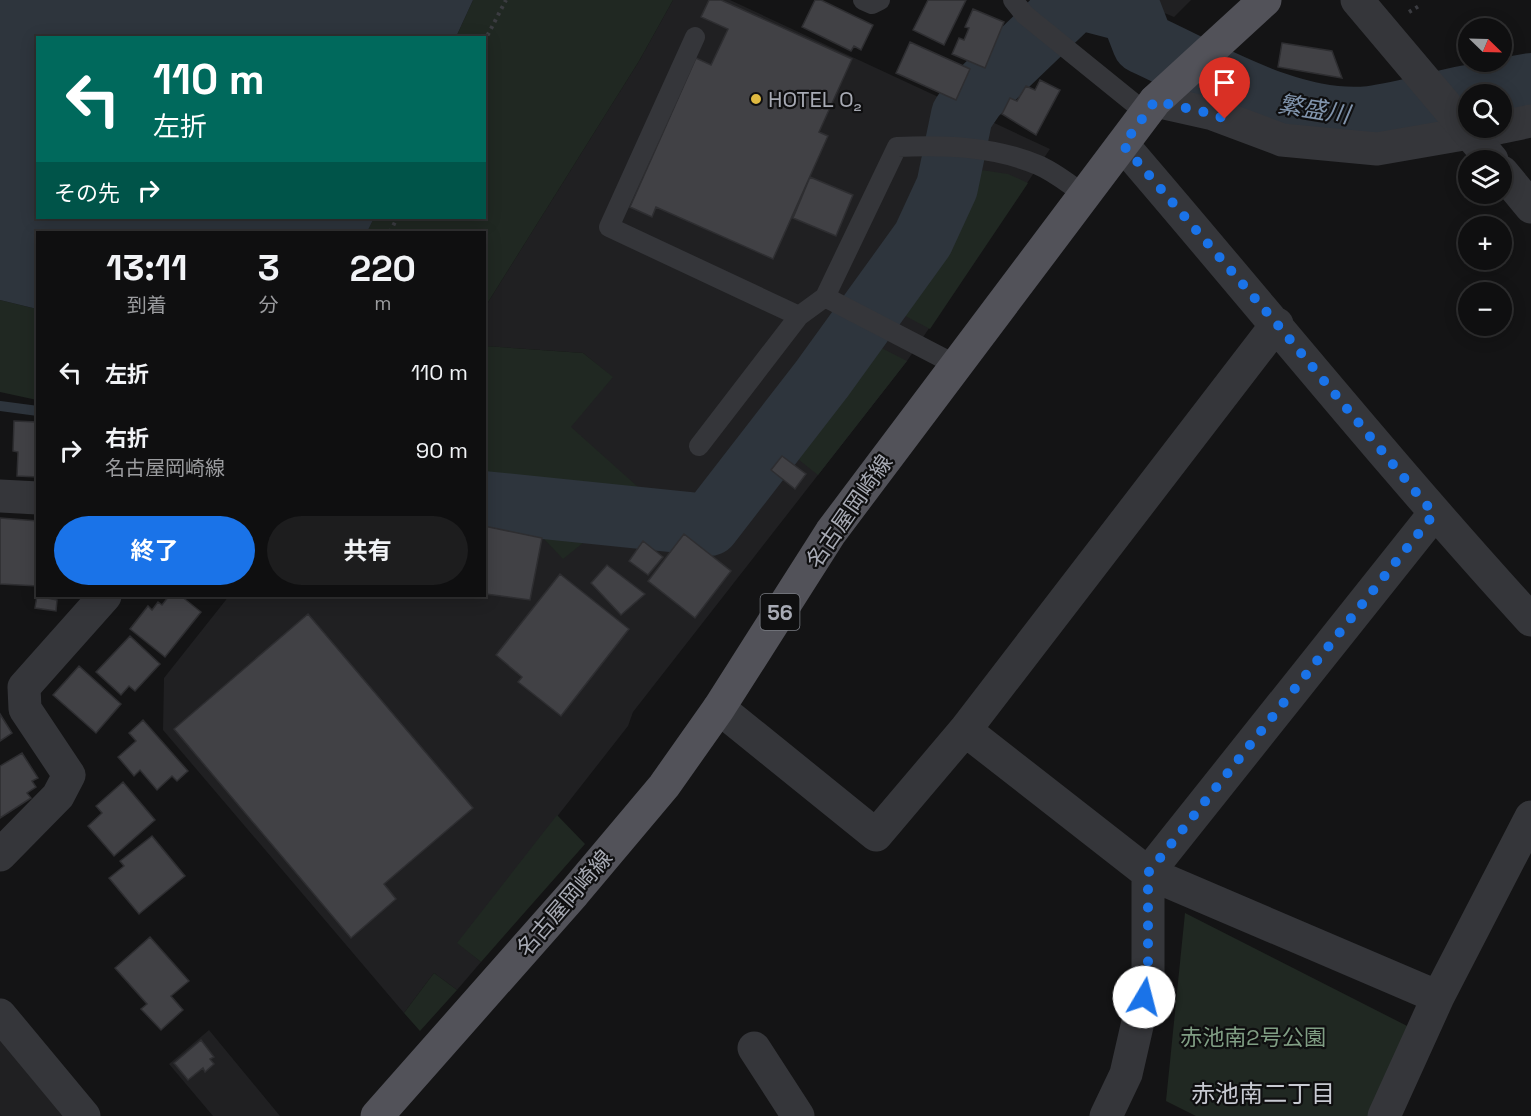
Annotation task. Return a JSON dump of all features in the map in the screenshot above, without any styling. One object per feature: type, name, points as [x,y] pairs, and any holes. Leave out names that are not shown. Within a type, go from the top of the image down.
[{"type":"main road","name":"名古屋岡崎線","points":[[377,1116],[567,902],[656,795],[719,708],[831,532],[1155,102],[1207,51],[1266,0]]},
{"type":"street","points":[[1357,0],[1425,79],[1458,107]]},
{"type":"street","points":[[1155,102],[1213,114],[1282,140],[1312,144],[1377,149],[1458,132]]},
{"type":"street","points":[[1512,123],[1531,121]]},
{"type":"street","points":[[1123,145],[1277,324],[1434,514],[1531,620]]},
{"type":"street","points":[[1512,184],[1531,207]]},
{"type":"street","points":[[719,708],[876,835],[965,730],[1277,324]]},
{"type":"street","points":[[0,496],[36,498]]},
{"type":"street","points":[[1106,1116],[1126,1074],[1148,978],[1148,873],[1434,514]]},
{"type":"street","points":[[0,855],[58,796],[69,776],[25,709],[24,687],[104,597]]},
{"type":"street","points":[[965,730],[1148,873],[1438,997]]},
{"type":"street","points":[[1384,1116],[1438,997],[1531,817]]},
{"type":"street","points":[[0,1015],[84,1116]]},
{"type":"street","points":[[754,1048],[798,1116]]},
{"type":"lane","points":[[863,0],[872,4],[880,0]]},
{"type":"lane","points":[[1013,0],[1025,15],[1044,30],[1155,102]]},
{"type":"lane","points":[[695,37],[609,227],[799,316]]},
{"type":"lane","points":[[699,447],[799,316],[825,297],[897,147],[979,149],[1040,165],[1085,195]]},
{"type":"lane","points":[[825,297],[956,365]]},
{"type":"path","points":[[486,38],[506,0]]},
{"type":"path","points":[[1408,13],[1419,6]]},
{"type":"shaded area","points":[[0,0],[473,0],[456,36],[36,36],[36,219],[374,219],[368,231],[36,231],[36,309],[0,300]]},
{"type":"shaded area","points":[[673,0],[730,0],[1050,149],[907,361],[633,712],[628,726],[458,943],[481,962],[457,990],[434,973],[404,1013],[163,730],[164,678],[228,597],[486,597],[486,512],[521,515],[563,558],[608,523],[684,529],[570,427],[612,377],[583,353],[486,346],[486,305],[639,61]]},
{"type":"shaded area","points":[[1133,0],[1191,0],[1174,17]]},
{"type":"shaded area","points":[[209,1030],[280,1116],[213,1116],[169,1064]]},
{"type":"shaded area","points":[[0,1037],[66,1116],[0,1116]]},
{"type":"green space","points":[[473,0],[673,0],[639,61],[486,305],[486,231],[368,231],[374,219],[486,219],[486,36],[456,36]]},
{"type":"green space","points":[[934,163],[1008,174],[1028,183],[930,329],[864,294],[896,248]]},
{"type":"green space","points":[[0,300],[36,309],[36,400],[0,392]]},
{"type":"green space","points":[[842,328],[907,361],[818,475],[760,429]]},
{"type":"green space","points":[[486,346],[583,353],[613,377],[571,427],[685,529],[608,523],[563,559],[522,516],[486,512]]},
{"type":"green space","points":[[557,815],[585,844],[481,962],[457,943]]},
{"type":"green space","name":"赤池南2号公園","points":[[1185,913],[1417,1031],[1378,1116],[1196,1116],[1166,1101]]},
{"type":"green space","points":[[434,973],[457,990],[420,1031],[404,1013]]},
{"type":"building","name":"HOTEL O₂","points":[[709,0],[721,0],[852,59],[819,132],[828,136],[773,259],[656,207],[652,217],[630,207],[696,58],[711,65],[728,29],[701,17]]},
{"type":"building","points":[[815,0],[821,0],[873,25],[861,50],[854,46],[851,51],[802,27]]},
{"type":"building","points":[[928,0],[966,0],[944,45],[913,30]]},
{"type":"building","points":[[973,9],[1004,22],[985,68],[952,54],[959,38],[964,40],[969,28],[965,27]]},
{"type":"building","points":[[910,42],[970,69],[956,100],[896,73]]},
{"type":"building","points":[[1282,43],[1332,51],[1342,78],[1278,67]]},
{"type":"building","points":[[1040,80],[1060,90],[1036,135],[1002,114],[1010,98],[1017,101],[1026,86],[1035,90]]},
{"type":"building","points":[[810,177],[853,195],[836,236],[793,218]]},
{"type":"building","points":[[14,421],[36,422],[36,477],[17,476],[18,452],[13,451]]},
{"type":"building","points":[[782,456],[806,474],[795,489],[771,470]]},
{"type":"building","points":[[0,518],[36,521],[36,586],[0,584]]},
{"type":"building","points":[[486,526],[542,538],[530,600],[486,594]]},
{"type":"building","points":[[684,534],[731,571],[695,618],[648,581]]},
{"type":"building","points":[[643,541],[663,557],[648,575],[629,561]]},
{"type":"building","points":[[607,565],[645,594],[621,615],[591,583]]},
{"type":"building","points":[[560,574],[629,629],[561,716],[518,682],[522,677],[496,655]]},
{"type":"building","points":[[37,597],[57,600],[56,611],[35,608]]},
{"type":"building","points":[[168,597],[182,597],[201,612],[165,657],[130,629],[148,606],[152,610],[158,602],[162,605]]},
{"type":"building","points":[[308,614],[473,808],[384,884],[396,899],[351,938],[174,729]]},
{"type":"building","points":[[130,636],[160,664],[135,691],[129,686],[121,695],[96,672]]},
{"type":"building","points":[[79,666],[121,704],[96,733],[53,695]]},
{"type":"building","points":[[0,714],[12,733],[0,741]]},
{"type":"building","points":[[143,720],[188,771],[177,781],[172,776],[157,790],[140,770],[134,776],[118,757],[136,741],[129,733]]},
{"type":"building","points":[[22,753],[38,778],[32,781],[36,787],[27,793],[31,798],[0,818],[0,766]]},
{"type":"building","points":[[123,782],[155,820],[114,856],[88,826],[102,813],[96,806]]},
{"type":"building","points":[[152,836],[185,876],[139,914],[109,878],[124,866],[120,861]]},
{"type":"building","points":[[150,937],[189,981],[171,996],[183,1010],[161,1030],[141,1009],[147,1004],[115,968]]},
{"type":"building","points":[[201,1040],[214,1057],[210,1059],[214,1064],[205,1072],[203,1068],[188,1080],[174,1063]]},
{"type":"waterway","points":[[486,502],[709,525],[822,379],[923,239],[947,187],[962,115],[975,96],[1075,0]]},
{"type":"waterway","name":"繁盛川","points":[[1085,0],[1131,12],[1143,43],[1253,95],[1312,113],[1341,117],[1370,117],[1458,98]]},
{"type":"waterway","name":"繁盛川","points":[[1512,87],[1531,84]]},
{"type":"waterway","points":[[0,406],[36,411]]},
{"type":"place","name":"HOTEL O₂","points":[[756,99]]},
{"type":"district","name":"赤池南二丁目","points":[[1263,1093]]},
{"type":"route","points":[[1144,997],[1148,978],[1148,873],[1434,514],[1277,324],[1123,145],[1155,101],[1213,114],[1225,119]]}]
